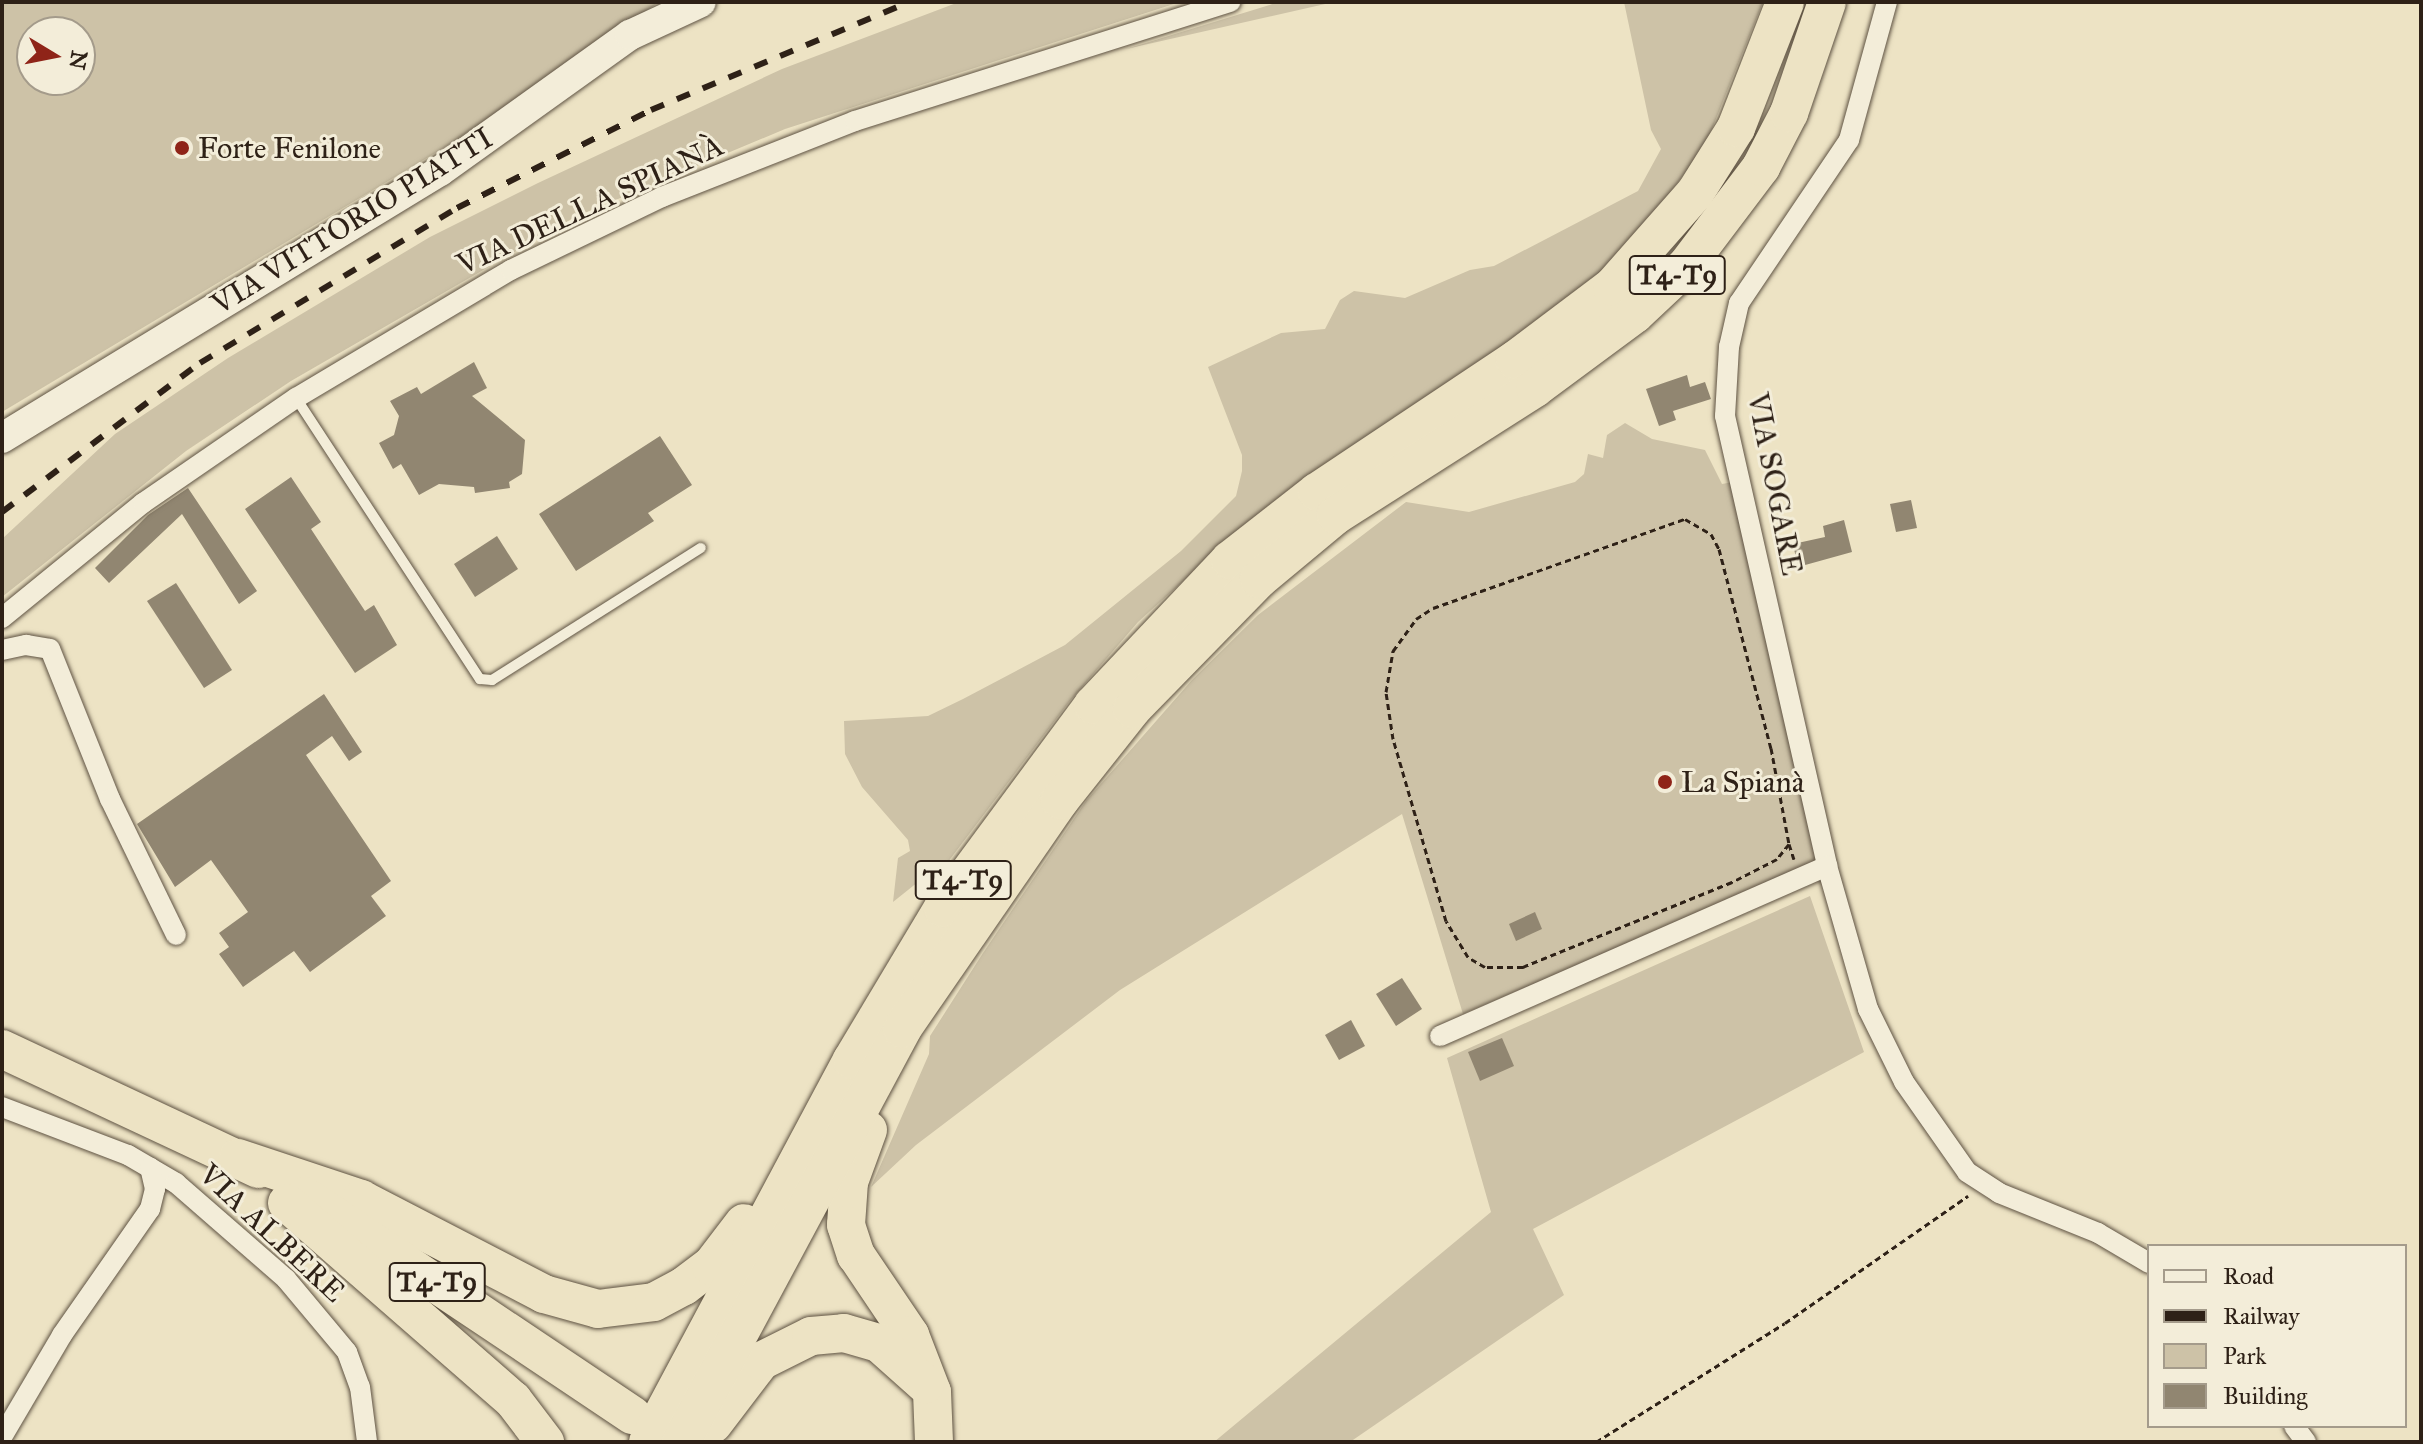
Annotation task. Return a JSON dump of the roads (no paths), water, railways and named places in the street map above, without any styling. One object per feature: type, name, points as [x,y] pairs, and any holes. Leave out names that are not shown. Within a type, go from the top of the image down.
[{"type":"highway","name":"T4-T9","points":[[2,1049],[238,1158],[337,1214],[640,1428],[943,908],[1093,705],[1230,560],[1317,492],[1515,360],[1612,287],[1695,193],[1736,128],[1785,2]]},
{"type":"highway","name":"T4-T9","points":[[681,1442],[902,1029],[1060,800],[1132,709],[1259,579],[1336,515],[1548,378],[1635,314],[1687,265],[1726,218],[1768,153],[1789,113],[1827,2]]},
{"type":"highway","name":"T4-T9","points":[[934,1442],[932,1392],[910,1335],[856,1255],[846,1225],[849,1182],[868,1130],[912,1043],[1060,800]]},
{"type":"highway","name":"T4-T9","points":[[238,1158],[361,1199],[571,1305],[621,1309],[654,1302],[711,1266],[737,1235],[852,1060]]},
{"type":"highway","name":"T4-T9","points":[[238,1158],[513,1400],[545,1442]]},
{"type":"highway","points":[[702,1442],[724,1405],[761,1361],[811,1336],[844,1333],[879,1343],[932,1392]]},
{"type":"street","name":"VIA VITTORIO PIATTI","points":[[2,438],[440,171],[630,35],[701,2]]},
{"type":"street","name":"VIA DELLA SPIANÀ","points":[[2,618],[143,503],[296,398],[511,270],[662,197],[855,121],[1231,2]]},
{"type":"street","name":"VIA SOGARE","points":[[1887,2],[1849,140],[1739,303],[1725,388],[1725,416],[1827,866],[1868,1009],[1898,1070],[1967,1172],[1982,1182],[2098,1233],[2147,1262]]},
{"type":"street","points":[[2,650],[26,645],[50,649],[110,799],[176,935]]},
{"type":"street","points":[[1440,1036],[1827,866]]},
{"type":"street","name":"VIA ALBERE","points":[[2,1107],[150,1168],[216,1216],[324,1321],[347,1352],[360,1387],[367,1442]]},
{"type":"street","name":"VIA ALBERE","points":[[2,1437],[62,1335],[150,1209],[155,1189],[150,1168]]},
{"type":"lane","points":[[296,398],[480,679],[492,680],[701,548]]},
{"type":"railway","points":[[2,512],[200,363],[457,208],[651,110],[909,2]]},
{"type":"place","name":"Forte Fenilone","points":[[182,148]]},
{"type":"place","name":"La Spianà","points":[[1665,782]]}]
